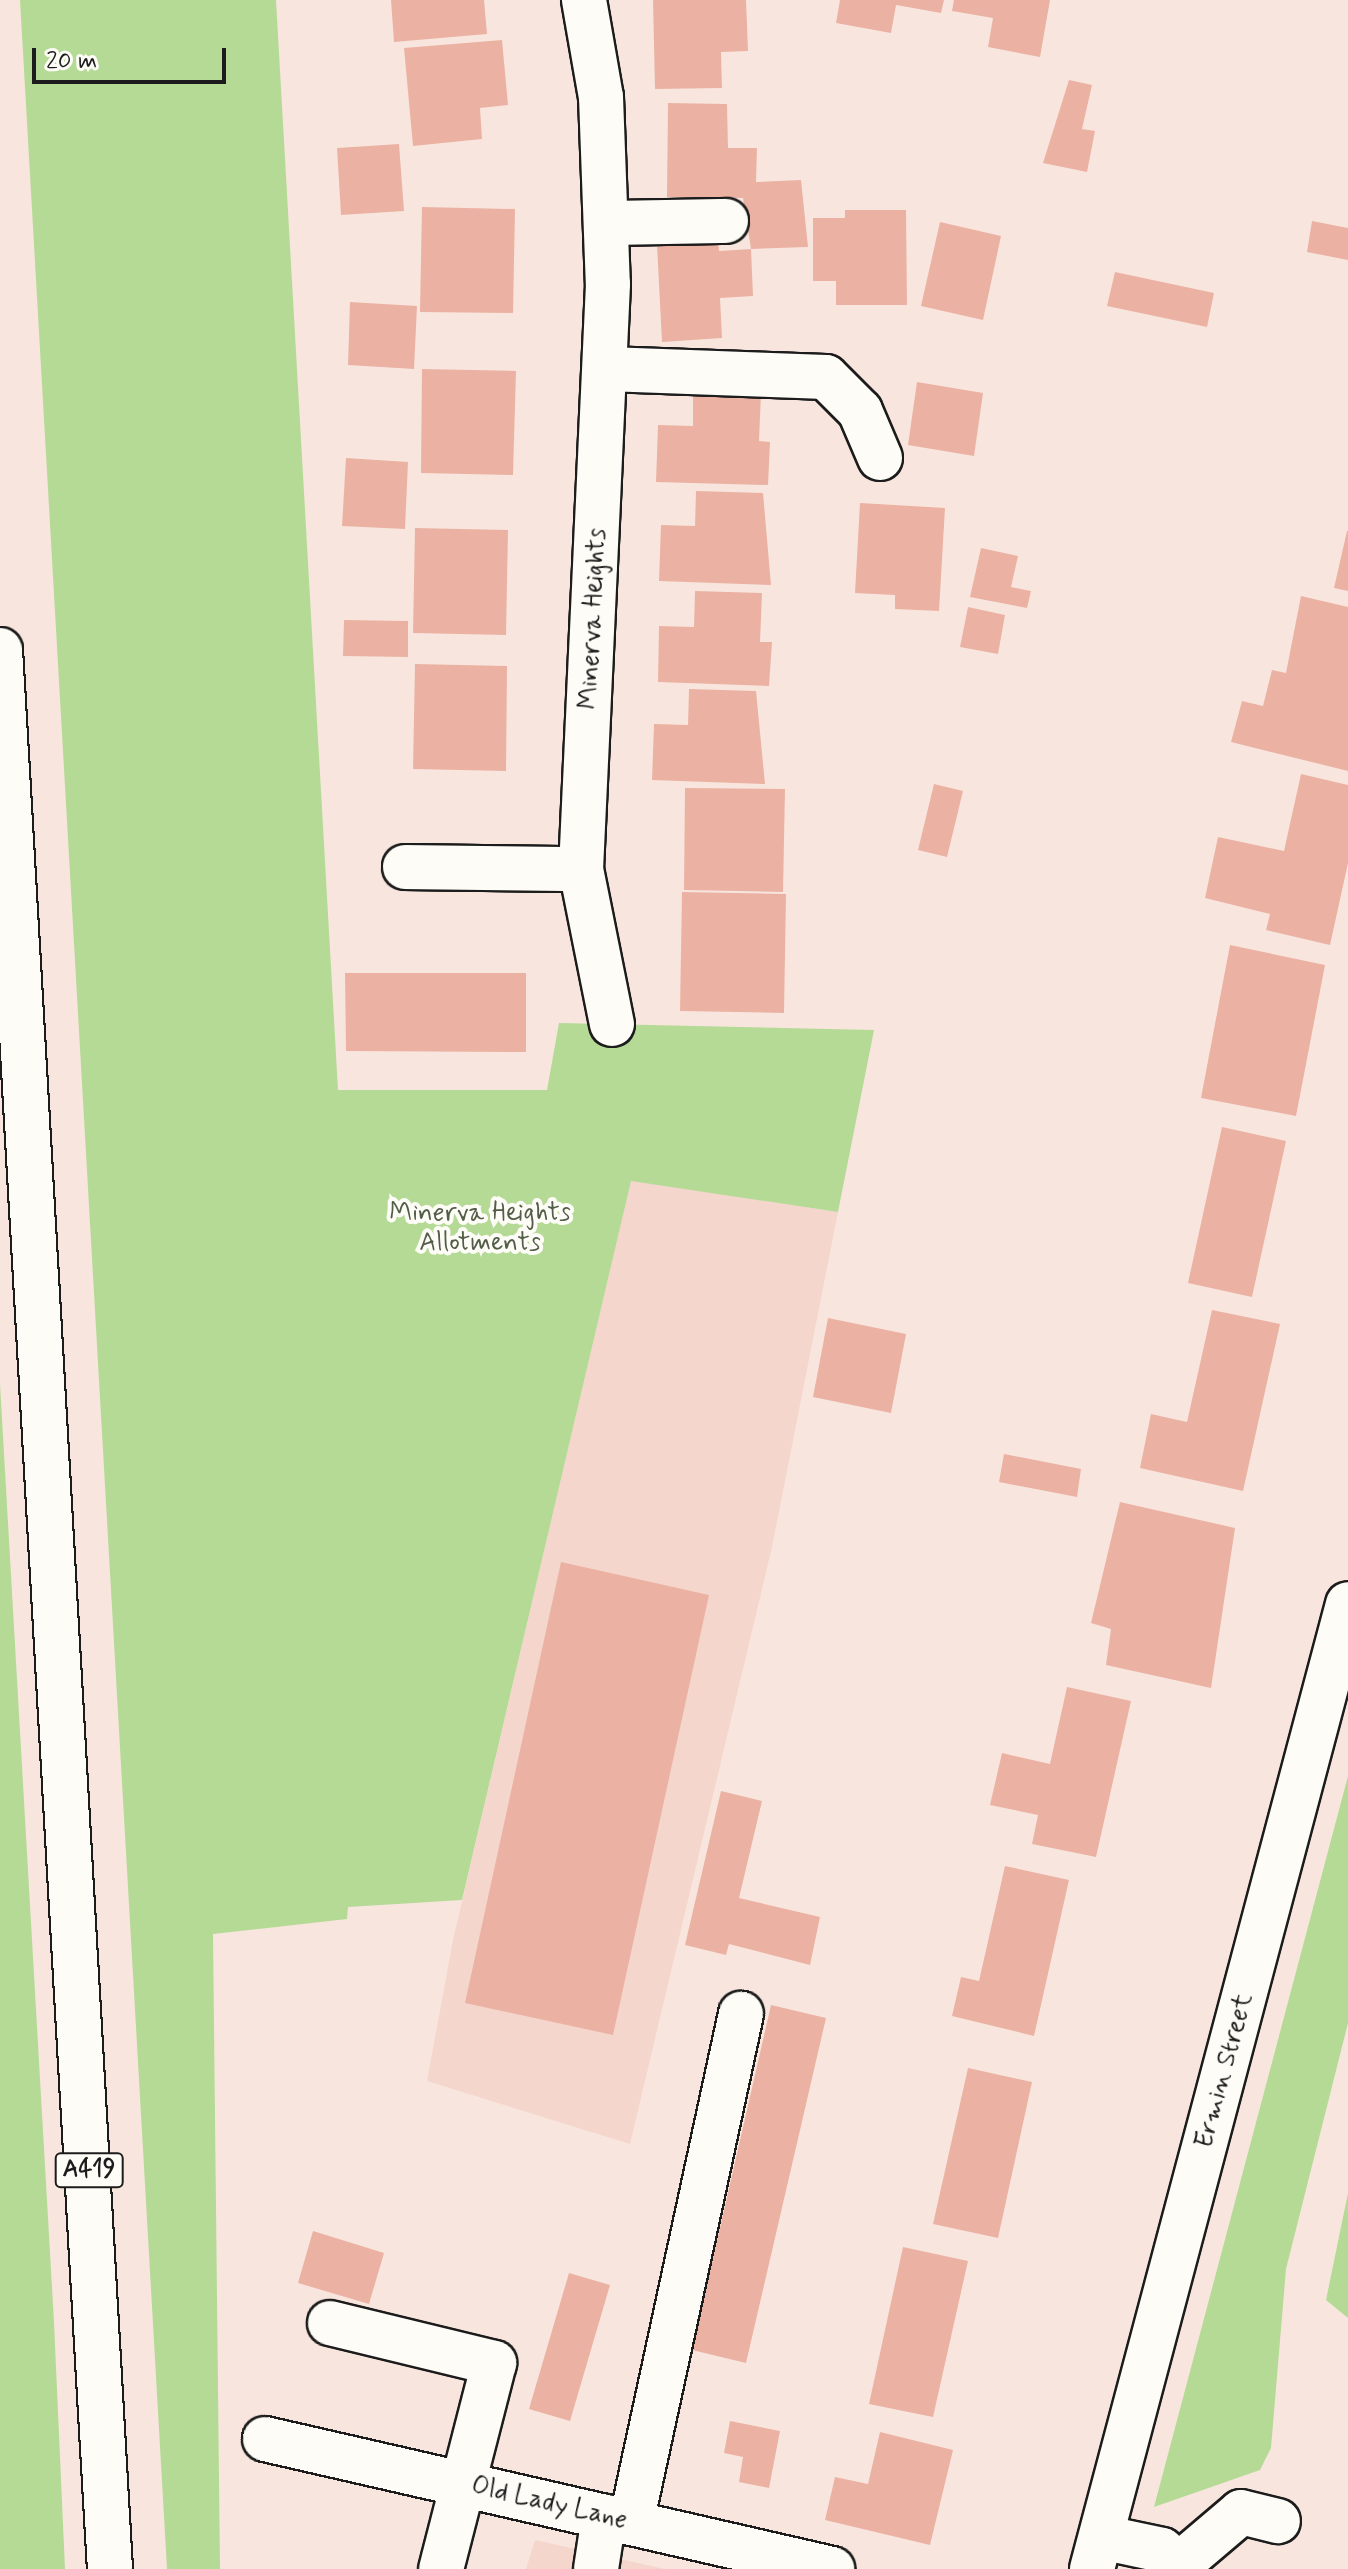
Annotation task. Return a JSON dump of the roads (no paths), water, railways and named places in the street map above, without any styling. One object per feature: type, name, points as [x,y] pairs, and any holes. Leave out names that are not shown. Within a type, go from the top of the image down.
[{"type":"main road","name":"Minerva Heights","points":[[584,0],[601,97],[607,369],[581,869],[612,1024]]},
{"type":"main road","points":[[606,223],[726,221]]},
{"type":"main road","points":[[607,369],[826,377],[860,411],[880,458]]},
{"type":"main road","name":"A419","points":[[0,650],[110,2569]]},
{"type":"main road","points":[[405,867],[581,869]]},
{"type":"main road","name":"Ermin Street","points":[[1181,2567],[1162,2550],[1096,2553],[1341,1663],[1348,1604]]},
{"type":"main road","points":[[596,2569],[618,2520],[741,2014]]},
{"type":"main road","points":[[330,2323],[494,2363],[441,2569]]},
{"type":"main road","name":"Old Lady Lane","points":[[265,2439],[832,2569]]},
{"type":"main road","points":[[1181,2567],[1241,2512],[1278,2521]]},
{"type":"park label","name":"Minerva Heights Allotments","points":[[480,1229]]}]
